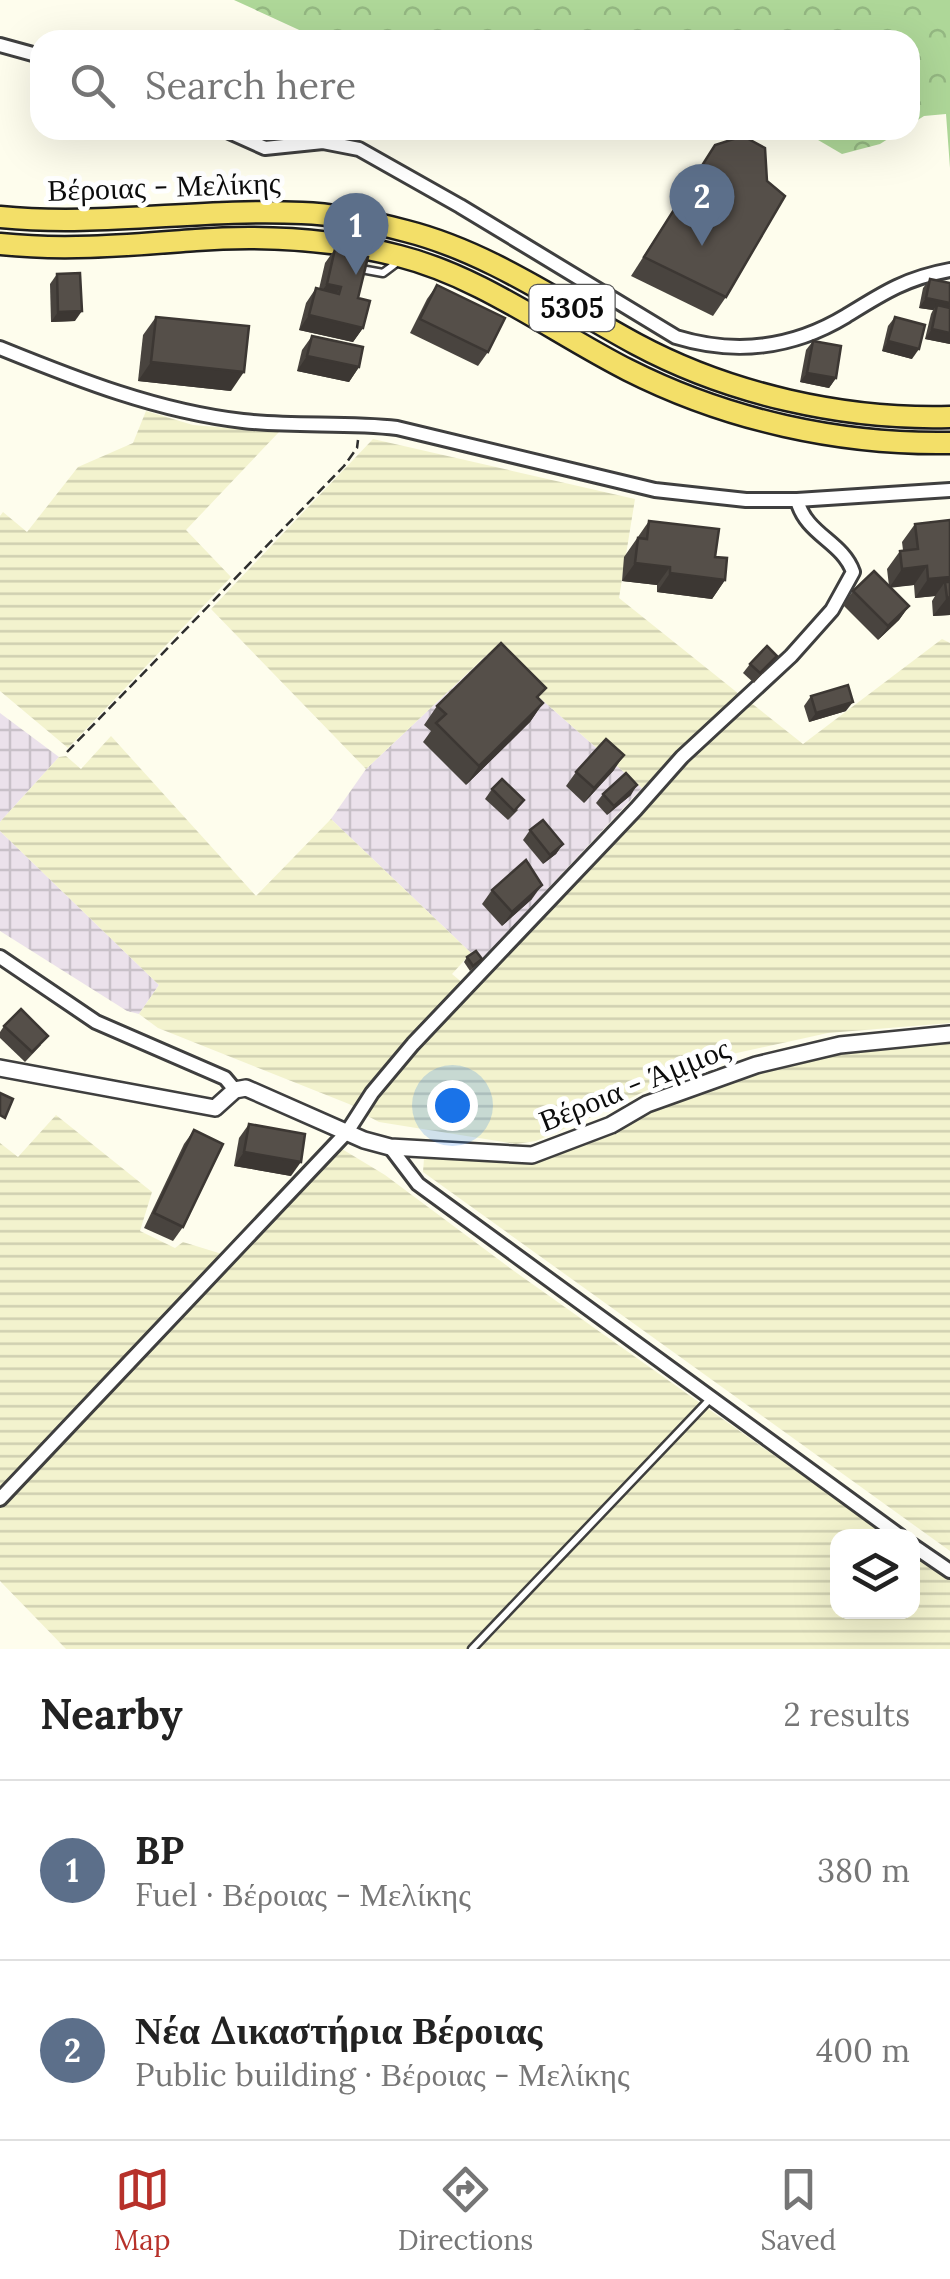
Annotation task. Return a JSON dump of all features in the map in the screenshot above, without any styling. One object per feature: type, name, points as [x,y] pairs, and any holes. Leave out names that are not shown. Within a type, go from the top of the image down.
[{"type":"main road","name":"Βέροιας - Μελίκης","points":[[0,217],[64,222],[306,212],[369,222],[464,251],[640,346],[706,376],[782,398],[864,413],[950,417]]},
{"type":"main road","name":"Βέροιας - Μελίκης","points":[[0,244],[62,248],[236,238],[404,257],[500,298],[628,370],[696,400],[822,433],[882,441],[950,443]]},
{"type":"street","points":[[0,44],[30,53]]},
{"type":"street","points":[[247,140],[264,148],[324,142],[359,149],[676,337],[699,344],[755,348],[792,340],[844,318],[897,284],[950,270]]},
{"type":"street","points":[[0,348],[128,397],[185,411],[245,421],[359,423],[445,438],[656,490],[746,500],[950,490]]},
{"type":"street","points":[[0,1499],[347,1132],[372,1093],[413,1044],[636,810],[682,756],[791,656],[832,610],[853,572],[843,556],[802,519],[797,500]]},
{"type":"street","points":[[0,956],[96,1022],[224,1078],[235,1090],[216,1108],[0,1068]]},
{"type":"street","name":"Βέροια - Άμμος","points":[[235,1090],[246,1088],[260,1093],[390,1147],[532,1155],[611,1125],[648,1104],[756,1064],[840,1045],[950,1034]]},
{"type":"street","points":[[390,1147],[418,1184],[890,1529]]},
{"type":"street","points":[[920,1550],[950,1571]]},
{"type":"lane","points":[[355,268],[384,273],[404,257]]},
{"type":"lane","points":[[472,1649],[710,1399]]},
{"type":"path","points":[[67,752],[344,466],[357,448],[359,423]]},
{"type":"shaded area","points":[[489,653],[642,788],[482,959],[471,953],[331,819],[366,769]]},
{"type":"shaded area","points":[[0,713],[59,757],[0,822]]},
{"type":"shaded area","points":[[0,831],[159,985],[139,1014],[127,1011],[0,931]]},
{"type":"green space","points":[[234,0],[950,0],[950,168],[946,114],[920,119],[920,30],[299,30]]},
{"type":"green space","points":[[818,140],[886,140],[880,144],[842,154]]},
{"type":"green space","points":[[146,411],[193,425],[279,432],[186,530],[231,577],[68,748],[0,691],[0,516],[3,512],[27,532],[78,467],[133,443]]},
{"type":"green space","points":[[373,439],[635,499],[619,598],[739,694],[642,788],[489,653],[366,769],[211,609]]},
{"type":"green space","points":[[942,639],[950,643],[950,1023],[828,1033],[714,1058],[536,1141],[516,1144],[379,1122],[364,1114],[494,966],[727,719],[750,702],[803,744]]},
{"type":"green space","points":[[111,736],[256,896],[331,819],[471,953],[452,974],[464,984],[407,1042],[354,1106],[158,1028],[139,1014],[159,985],[0,831],[0,822],[59,757],[66,756],[81,769]]},
{"type":"green space","points":[[950,1039],[950,1551],[423,1172],[424,1158],[433,1156],[532,1163],[594,1139],[651,1110],[757,1071],[840,1051]]},
{"type":"green space","points":[[56,1115],[152,1192],[140,1231],[175,1248],[183,1242],[222,1254],[0,1488],[0,1143],[18,1157]]},
{"type":"green space","points":[[342,1149],[385,1175],[878,1529],[830,1529],[830,1619],[920,1619],[920,1559],[950,1580],[950,1649],[66,1649],[0,1581],[0,1505],[329,1158]]},
{"type":"building","points":[[750,140],[765,148],[767,181],[785,196],[726,297],[644,257],[715,145]]},
{"type":"building","points":[[335,249],[368,257],[358,298],[370,301],[363,328],[309,315],[316,288],[339,294],[341,287],[327,284]]},
{"type":"building","points":[[80,273],[82,311],[58,312],[57,274]]},
{"type":"building","points":[[930,279],[950,283],[950,303],[926,298]]},
{"type":"building","points":[[437,285],[505,318],[488,352],[420,319]]},
{"type":"building","points":[[937,305],[950,308],[950,333],[932,329]]},
{"type":"building","points":[[156,317],[249,326],[244,372],[151,362]]},
{"type":"building","points":[[895,317],[925,325],[919,349],[888,341]]},
{"type":"building","points":[[312,336],[363,347],[359,367],[307,356]]},
{"type":"building","points":[[813,341],[841,346],[836,378],[807,373]]},
{"type":"building","points":[[950,520],[950,577],[928,579],[927,566],[902,569],[900,551],[918,549],[915,524]]},
{"type":"building","points":[[649,521],[719,529],[715,557],[727,558],[725,580],[670,573],[670,567],[635,563],[638,538],[647,539]]},
{"type":"building","points":[[874,571],[909,606],[888,626],[853,591]]},
{"type":"building","points":[[501,643],[546,688],[537,697],[543,703],[479,766],[436,723],[446,714],[437,706]]},
{"type":"building","points":[[767,646],[777,656],[760,673],[750,664]]},
{"type":"building","points":[[848,685],[853,702],[816,713],[811,696]]},
{"type":"building","points":[[606,739],[624,755],[594,788],[576,772]]},
{"type":"building","points":[[626,773],[637,785],[614,806],[603,794]]},
{"type":"building","points":[[502,779],[524,800],[514,811],[492,789]]},
{"type":"building","points":[[543,820],[563,844],[550,855],[530,830]]},
{"type":"building","points":[[526,860],[542,885],[512,912],[492,890]]},
{"type":"building","points":[[476,951],[482,959],[473,966],[467,957]]},
{"type":"building","points":[[21,1009],[48,1036],[32,1052],[4,1026]]},
{"type":"building","points":[[0,1093],[13,1099],[5,1118],[0,1115]]},
{"type":"building","points":[[249,1124],[305,1134],[301,1162],[244,1152]]},
{"type":"building","points":[[194,1130],[223,1144],[183,1227],[154,1213]]},
{"type":"place","name":"Νέα Δικαστήρια Βέροιας","points":[[702,246]]},
{"type":"place","name":"BP","points":[[356,275]]}]
